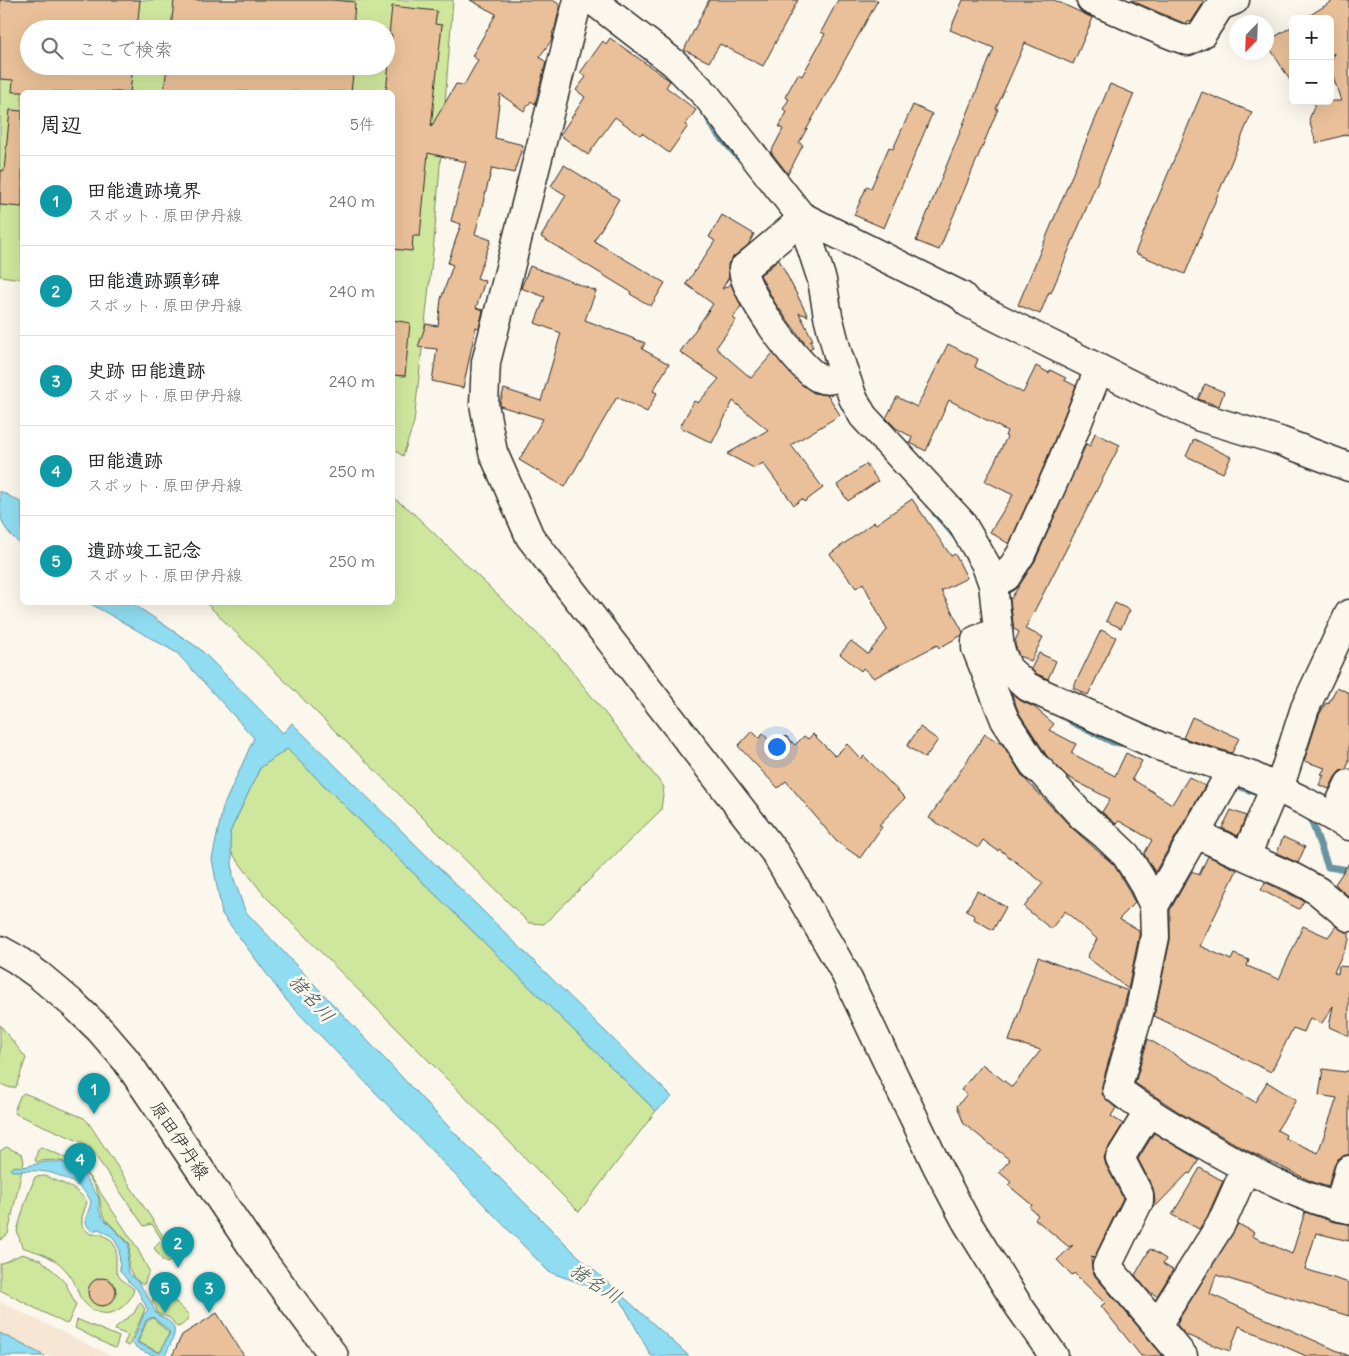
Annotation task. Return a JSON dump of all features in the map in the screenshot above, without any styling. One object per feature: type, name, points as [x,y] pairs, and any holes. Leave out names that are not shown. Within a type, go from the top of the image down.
[{"type":"street","points":[[578,0],[486,362],[484,404],[493,452],[530,537],[776,854],[844,971],[966,1221],[1018,1305],[1054,1356]]},
{"type":"street","points":[[592,0],[674,63],[707,96],[802,218],[822,280],[828,316],[853,398],[863,416],[961,522],[985,563],[993,584],[1000,649],[1008,669],[1028,687],[1161,747],[1252,776],[1341,822],[1349,784]]},
{"type":"street","points":[[1091,0],[1130,16],[1166,34],[1188,41],[1202,34],[1220,6],[1235,0]]},
{"type":"street","points":[[802,218],[962,296],[968,303],[1099,369],[1200,417],[1280,441],[1349,468]]},
{"type":"street","points":[[802,218],[744,269],[744,276],[758,305],[778,334],[803,364],[819,378],[829,380],[845,376]]},
{"type":"street","points":[[993,584],[1006,577],[1024,547],[1065,455],[1099,369]]},
{"type":"street","points":[[1246,856],[1277,788],[1305,708],[1349,614]]},
{"type":"street","points":[[998,632],[976,640],[976,648],[1005,720],[1036,768],[1040,770],[1083,817],[1126,855],[1141,879],[1154,906],[1154,937],[1142,1000],[1117,1089],[1149,1111],[1246,1168],[1303,1195],[1344,1208],[1349,1170]]},
{"type":"street","points":[[1154,906],[1232,770]]},
{"type":"street","points":[[1196,834],[1280,871],[1318,891],[1349,917]]},
{"type":"street","name":"原田伊丹線","points":[[0,950],[40,976],[73,1004],[100,1030],[126,1060],[251,1245],[334,1356]]},
{"type":"street","points":[[1149,1111],[1120,1158],[1139,1195],[1139,1201],[1107,1266],[1183,1356]]},
{"type":"street","points":[[1157,1325],[1222,1224],[1246,1168]]},
{"type":"shaded area","points":[[0,1302],[112,1356],[0,1356]]},
{"type":"green space","points":[[0,0],[453,0],[434,242],[414,422],[403,456],[395,450],[395,90],[20,90],[20,279],[0,276]]},
{"type":"green space","points":[[395,499],[409,509],[557,653],[664,787],[661,810],[544,924],[529,923],[208,605],[395,605]]},
{"type":"green space","points":[[287,749],[656,1111],[579,1212],[264,895],[231,852],[230,832],[260,768]]},
{"type":"green space","points":[[0,1025],[26,1058],[16,1087],[11,1088],[0,1084]]},
{"type":"green space","points":[[24,1093],[84,1118],[88,1122],[175,1254],[175,1258],[167,1263],[163,1261],[154,1248],[162,1240],[152,1224],[144,1226],[88,1145],[16,1114],[14,1111],[20,1096]]},
{"type":"green space","points":[[6,1147],[22,1154],[24,1161],[8,1234],[0,1240],[0,1151]]},
{"type":"green space","points":[[41,1147],[76,1162],[92,1180],[136,1246],[149,1271],[144,1284],[134,1278],[128,1266],[130,1244],[103,1215],[99,1196],[89,1178],[75,1166],[66,1163],[47,1160],[35,1161],[38,1149]]},
{"type":"green space","points":[[45,1176],[68,1186],[83,1197],[87,1202],[82,1217],[82,1226],[90,1234],[101,1234],[111,1240],[116,1248],[116,1272],[121,1279],[134,1289],[128,1301],[118,1310],[112,1313],[101,1313],[86,1305],[67,1271],[61,1265],[47,1256],[22,1247],[17,1231],[25,1203],[35,1177]]},
{"type":"green space","points":[[22,1254],[41,1260],[66,1284],[76,1305],[68,1323],[66,1324],[0,1290],[0,1264]]},
{"type":"green space","points":[[158,1295],[176,1302],[189,1315],[183,1324],[177,1327],[170,1318],[157,1313],[152,1301]]},
{"type":"green space","points":[[140,1302],[145,1309],[129,1346],[124,1344],[128,1335],[115,1330],[117,1326],[134,1313]]},
{"type":"green space","points":[[153,1318],[169,1333],[159,1352],[138,1342],[147,1321]]},
{"type":"green space","points":[[77,1320],[119,1337],[116,1347],[114,1348],[75,1328]]},
{"type":"water","points":[[0,491],[20,502],[20,544],[5,528],[0,510]]},
{"type":"water","name":"猪名川","points":[[93,605],[135,605],[200,649],[283,733],[292,723],[672,1097],[656,1111],[287,749],[260,768],[230,832],[233,876],[245,911],[449,1127],[575,1253],[689,1356],[651,1356],[619,1297],[549,1272],[286,1000],[222,914],[212,859],[223,807],[254,738],[177,653]]},
{"type":"water","points":[[46,1162],[61,1162],[83,1174],[99,1198],[99,1210],[102,1217],[129,1244],[127,1268],[129,1274],[141,1286],[156,1314],[165,1318],[173,1326],[174,1336],[165,1356],[147,1353],[138,1349],[132,1343],[144,1314],[148,1310],[137,1289],[120,1271],[119,1248],[113,1237],[99,1229],[92,1231],[86,1224],[86,1217],[91,1202],[84,1191],[73,1182],[47,1172],[12,1171],[10,1169],[15,1166],[23,1167]],"holes":[[[153,1317],[170,1332],[160,1353],[137,1343],[146,1320]]]},
{"type":"water","points":[[0,1333],[45,1356],[0,1356]]},
{"type":"building","points":[[0,0],[140,0],[138,20],[20,20],[20,75],[132,75],[130,90],[20,90],[20,92],[12,92],[13,80],[0,79]]},
{"type":"building","points":[[174,0],[332,0],[355,2],[354,20],[172,20]]},
{"type":"building","points":[[470,0],[553,0],[560,5],[555,28],[552,33],[552,40],[539,57],[546,62],[535,104],[531,101],[524,111],[500,94],[495,138],[523,145],[514,173],[492,168],[475,234],[491,240],[477,278],[485,281],[476,308],[483,310],[479,328],[476,327],[463,388],[432,381],[437,349],[418,347],[426,324],[438,326],[441,299],[453,265],[448,263],[461,224],[451,221],[466,162],[428,153],[420,236],[413,236],[412,251],[395,249],[395,90],[386,90],[388,75],[395,75],[395,20],[391,20],[392,6],[437,11],[435,24],[442,25],[431,127],[456,84],[464,85],[478,60],[472,56],[496,14]]},
{"type":"building","points":[[709,0],[798,0],[763,66],[720,44],[709,62],[684,50]]},
{"type":"building","points":[[838,0],[878,0],[799,143],[803,145],[788,174],[771,152],[783,129],[779,127],[787,112],[783,109],[789,99],[785,97],[798,74],[802,76],[825,34],[821,32]]},
{"type":"building","points":[[963,0],[1054,0],[1093,18],[1073,64],[1025,43],[939,250],[916,241],[994,48],[950,30]]},
{"type":"building","points":[[1130,0],[1203,0],[1202,5],[1191,22],[1187,21],[1186,24]]},
{"type":"building","points":[[1334,0],[1349,0],[1349,134],[1316,143],[1309,120],[1315,105],[1334,105],[1334,101],[1341,101],[1334,79],[1334,15],[1310,15]]},
{"type":"building","points":[[1289,28],[1289,79],[1274,55],[1274,37]]},
{"type":"building","points":[[610,38],[669,80],[666,87],[696,110],[685,125],[688,126],[669,153],[642,133],[640,135],[615,117],[588,155],[560,135],[585,97],[576,90],[586,77],[580,73],[603,41],[606,44]]},
{"type":"building","points":[[166,75],[353,75],[351,90],[164,90]]},
{"type":"building","points":[[1110,84],[1134,94],[1051,293],[1049,292],[1040,314],[1018,305]]},
{"type":"building","points":[[1202,92],[1252,112],[1185,274],[1135,253]]},
{"type":"building","points":[[913,105],[932,114],[884,228],[854,215],[867,186],[871,188],[889,147],[893,149]]},
{"type":"building","points":[[10,110],[20,111],[20,207],[0,205],[1,170],[4,171]]},
{"type":"building","points":[[564,165],[619,199],[594,241],[665,283],[651,306],[541,237],[566,195],[551,186]]},
{"type":"building","points":[[722,215],[754,234],[748,245],[733,257],[728,264],[729,277],[722,289],[731,284],[741,306],[733,318],[736,320],[716,348],[751,378],[773,353],[801,384],[814,393],[828,395],[840,415],[791,445],[823,488],[804,502],[802,499],[794,505],[763,463],[754,468],[727,454],[768,430],[733,401],[712,443],[680,427],[694,401],[698,403],[719,379],[680,352],[713,304],[686,284],[715,241],[709,237]]},
{"type":"building","points":[[779,260],[808,316],[799,313],[813,340],[810,341],[813,347],[809,349],[775,303],[760,275]]},
{"type":"building","points":[[530,266],[596,291],[585,320],[645,343],[642,349],[669,364],[653,391],[657,393],[647,412],[617,397],[565,487],[519,460],[543,419],[500,406],[504,389],[541,401],[561,333],[535,323],[545,297],[521,288]]},
{"type":"building","points":[[395,320],[410,323],[405,376],[395,375]]},
{"type":"building","points":[[948,344],[978,359],[975,367],[1023,393],[1036,366],[1049,373],[1050,370],[1066,378],[1064,380],[1076,386],[1044,466],[1009,544],[990,532],[1013,495],[985,481],[1007,437],[1005,436],[1007,431],[949,400],[926,451],[910,443],[912,437],[896,428],[886,418],[897,397],[917,407]]},
{"type":"building","points":[[1205,384],[1224,392],[1219,406],[1198,399]]},
{"type":"building","points":[[1095,433],[1120,445],[1025,629],[1043,637],[1031,661],[1019,656],[1015,645],[1019,632],[1014,629],[1010,600],[1035,561],[1086,444],[1090,446]]},
{"type":"building","points":[[1194,439],[1231,457],[1223,473],[1186,456]]},
{"type":"building","points":[[866,464],[878,481],[848,501],[837,485]]},
{"type":"building","points":[[912,499],[951,556],[955,554],[967,578],[941,591],[963,632],[962,635],[939,648],[937,645],[874,678],[863,668],[861,671],[840,654],[851,641],[868,654],[887,630],[863,583],[856,588],[830,554],[874,522],[876,524]]},
{"type":"building","points":[[1115,603],[1130,610],[1121,628],[1106,621]]},
{"type":"building","points":[[1101,630],[1116,637],[1088,695],[1073,688]]},
{"type":"building","points":[[1039,653],[1056,661],[1048,679],[1031,669]]},
{"type":"building","points":[[1337,687],[1349,693],[1349,762],[1346,769],[1340,771],[1335,777],[1329,789],[1319,785],[1324,775],[1321,774],[1325,768],[1304,761],[1319,715],[1326,703],[1328,704]]},
{"type":"building","points":[[1011,693],[1021,701],[1034,707],[1054,724],[1049,730],[1076,744],[1071,753],[1115,776],[1126,753],[1142,761],[1132,779],[1172,804],[1189,777],[1205,786],[1155,872],[1144,854],[1152,840],[1119,821],[1116,824],[1102,812],[1110,799],[1068,777],[1047,756],[1019,713]]},
{"type":"building","points":[[1192,717],[1239,738],[1232,753],[1183,738]]},
{"type":"building","points":[[920,727],[938,740],[925,758],[907,746]]},
{"type":"building","points":[[752,731],[759,738],[763,734],[775,746],[786,736],[795,745],[804,736],[808,739],[813,734],[835,756],[847,744],[861,759],[864,756],[905,798],[879,825],[882,827],[860,858],[836,841],[786,781],[778,788],[738,746]]},
{"type":"building","points":[[985,734],[1003,745],[1023,777],[1072,828],[1114,865],[1127,887],[1135,903],[1119,919],[1139,930],[1128,989],[1087,957],[1097,939],[1065,911],[1051,929],[1024,907],[1043,883],[999,849],[998,851],[983,840],[978,848],[929,818]]},
{"type":"building","points":[[1231,810],[1246,816],[1238,836],[1222,828]]},
{"type":"building","points":[[1283,837],[1305,847],[1298,863],[1277,853]]},
{"type":"building","points":[[1208,856],[1237,870],[1200,946],[1231,960],[1234,954],[1249,960],[1247,966],[1279,979],[1303,926],[1328,937],[1336,926],[1349,932],[1349,940],[1334,972],[1338,974],[1339,966],[1349,967],[1349,1036],[1329,1027],[1333,1006],[1322,1023],[1310,1018],[1304,1032],[1293,1028],[1271,1072],[1154,1016],[1170,940],[1170,910],[1192,871],[1199,875]]},
{"type":"building","points":[[1349,863],[1349,897],[1335,884]]},
{"type":"building","points":[[1265,882],[1304,901],[1299,909],[1261,890]]},
{"type":"building","points":[[977,891],[1006,907],[993,930],[974,919],[975,916],[966,911]]},
{"type":"building","points":[[1038,957],[1128,991],[1102,1085],[1102,1094],[1116,1108],[1111,1116],[1123,1124],[1104,1158],[1123,1198],[1094,1258],[1091,1256],[1093,1258],[1091,1260],[1095,1276],[1163,1356],[1141,1356],[1101,1306],[1105,1303],[1074,1273],[1072,1275],[1057,1260],[1073,1245],[1069,1247],[1035,1219],[1038,1215],[1030,1208],[1032,1205],[1008,1185],[1011,1182],[999,1172],[1010,1160],[964,1124],[957,1106],[967,1094],[961,1090],[982,1064],[1012,1087],[1041,1050],[1009,1041]]},
{"type":"building","points":[[1148,1039],[1255,1102],[1267,1082],[1296,1100],[1277,1130],[1286,1135],[1285,1138],[1318,1153],[1337,1098],[1319,1095],[1323,1069],[1349,1071],[1349,1155],[1338,1159],[1328,1187],[1313,1182],[1250,1152],[1182,1114],[1135,1083]]},
{"type":"building","points":[[1154,1133],[1199,1160],[1190,1174],[1188,1173],[1152,1210],[1155,1201],[1153,1188],[1138,1159]]},
{"type":"building","points":[[1200,1168],[1223,1181],[1207,1217],[1199,1229],[1172,1215]]},
{"type":"building","points":[[1305,1212],[1334,1222],[1349,1224],[1349,1241],[1316,1233],[1305,1269],[1349,1283],[1349,1316],[1216,1275],[1210,1294],[1349,1356],[1306,1356],[1239,1326],[1230,1351],[1186,1335],[1177,1325],[1179,1319],[1238,1224],[1254,1232],[1252,1236],[1292,1254]]},
{"type":"building","points":[[1150,1249],[1166,1259],[1163,1264],[1173,1270],[1157,1296],[1148,1291],[1135,1275]]},
{"type":"building","points":[[102,1278],[112,1282],[116,1292],[112,1302],[102,1306],[92,1302],[88,1292],[92,1282]]},
{"type":"building","points":[[217,1313],[244,1356],[172,1356],[182,1335]]},
{"type":"waterway","points":[[708,118],[716,132],[738,157]]},
{"type":"waterway","points":[[935,513],[956,537]]},
{"type":"waterway","points":[[1072,722],[1113,742],[1127,744]]},
{"type":"waterway","points":[[1230,783],[1260,794]]},
{"type":"waterway","points":[[1309,814],[1328,867],[1349,870]]},
{"type":"place","name":"田能遺跡境界","points":[[94,1114]]},
{"type":"place","name":"田能遺跡","points":[[80,1184]]},
{"type":"place","name":"田能遺跡顕彰碑","points":[[178,1268]]},
{"type":"place","name":"遺跡竣工記念","points":[[165,1313]]},
{"type":"place","name":"史跡 田能遺跡","points":[[209,1313]]}]
